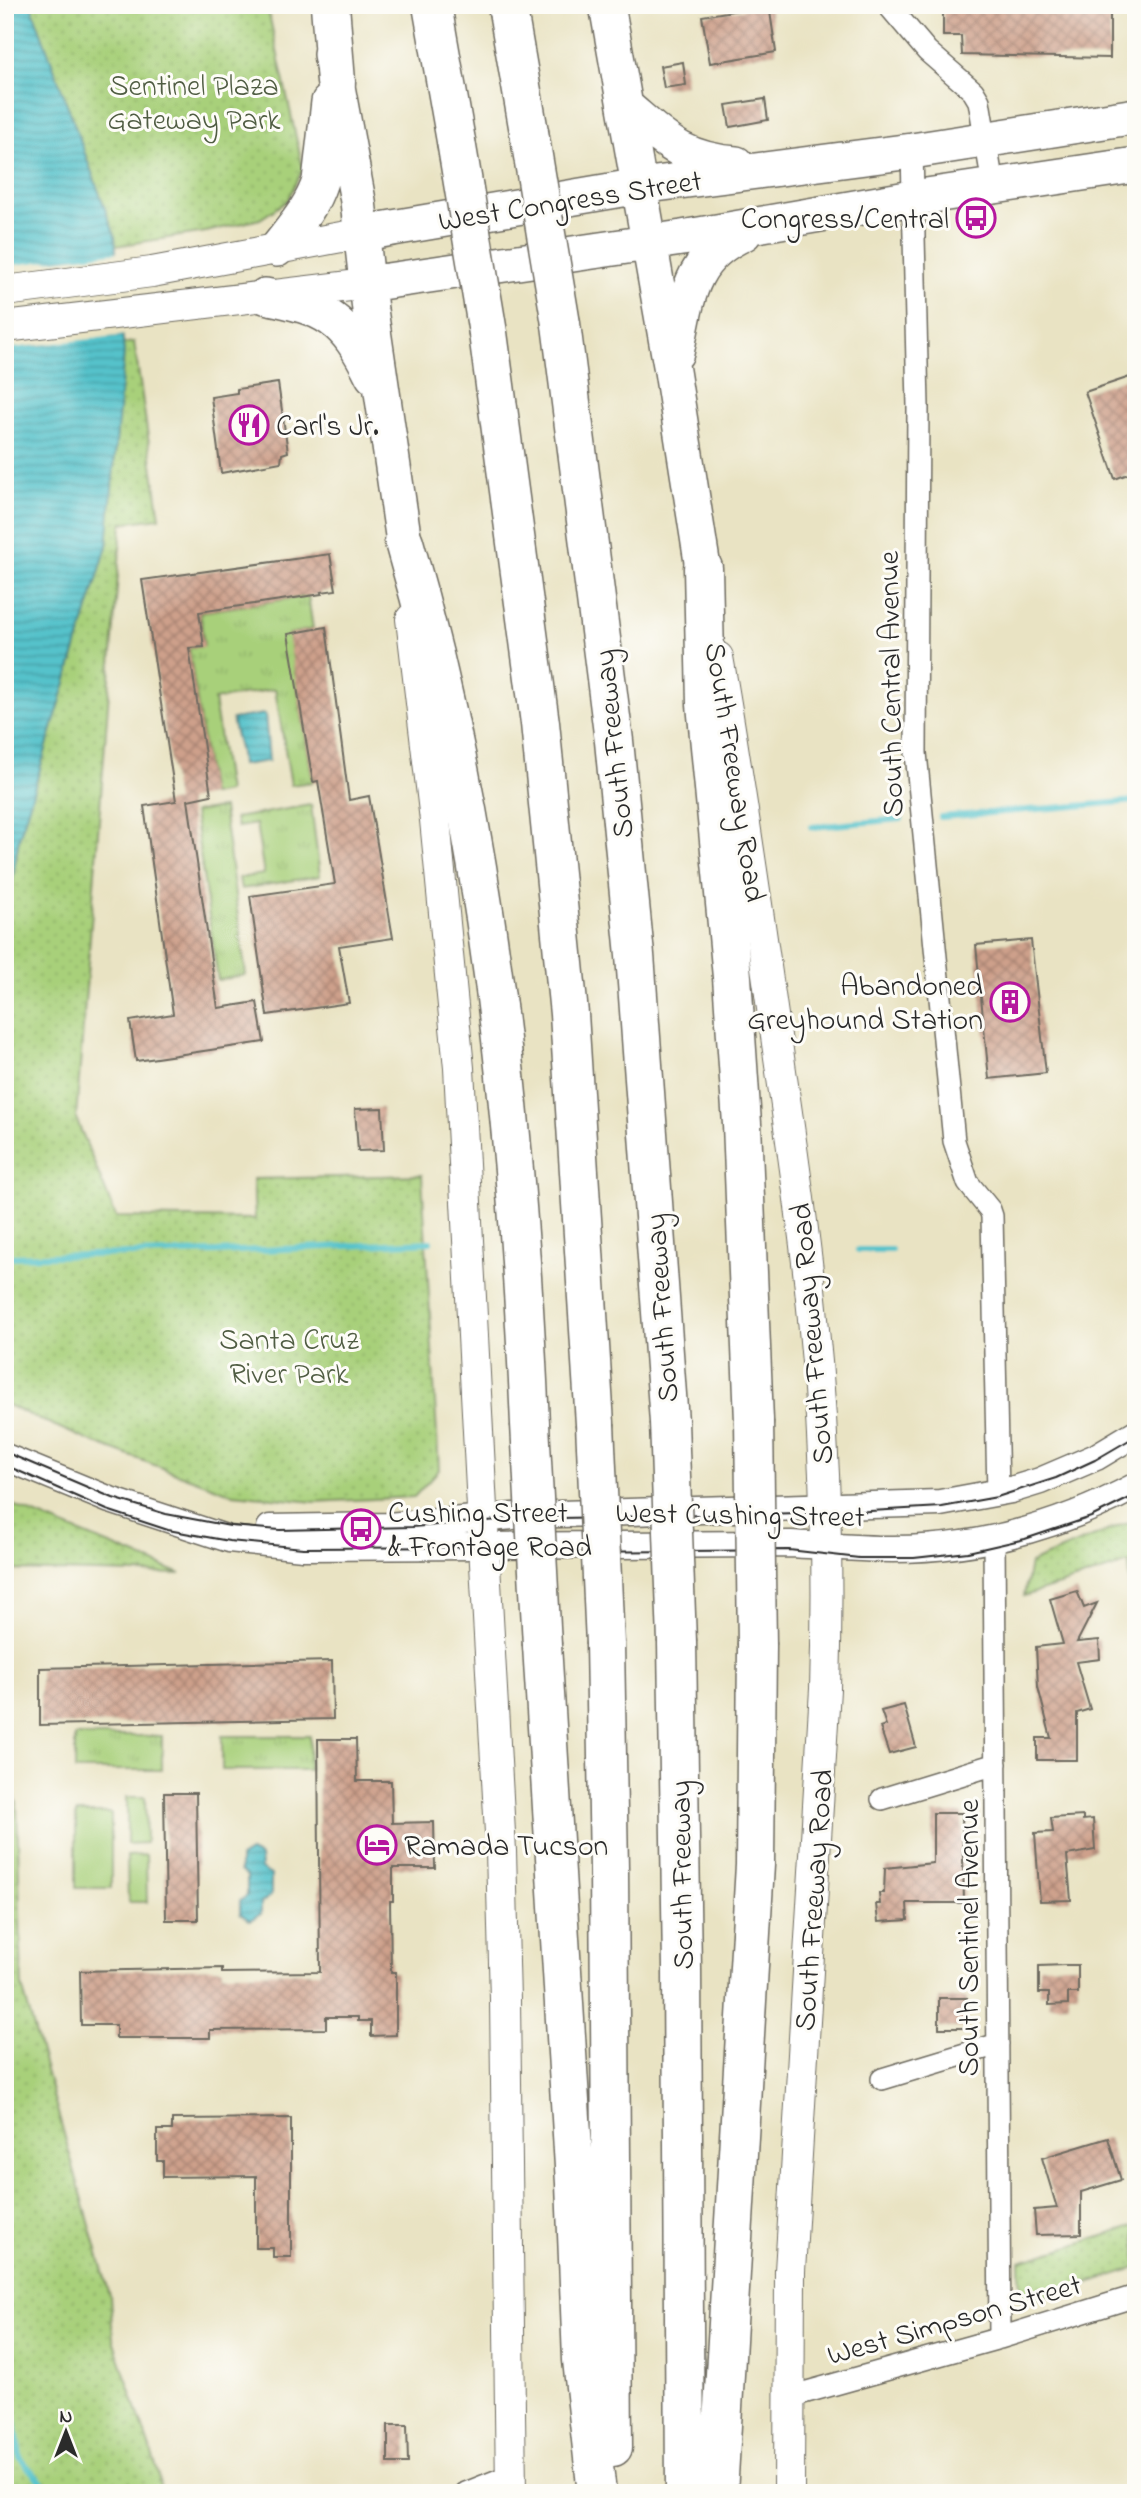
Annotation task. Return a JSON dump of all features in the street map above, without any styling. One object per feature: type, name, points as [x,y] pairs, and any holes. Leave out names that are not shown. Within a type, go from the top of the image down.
[{"type":"highway","points":[[330,5],[336,82]]},
{"type":"highway","points":[[432,5],[488,333],[540,723],[569,1014],[595,1424],[605,1644],[613,2493]]},
{"type":"highway","name":"South Freeway","points":[[507,5],[561,324],[614,741],[635,955],[669,1422],[677,1642],[682,1956],[685,2493]]},
{"type":"highway","points":[[404,542],[429,629],[474,842],[495,980],[516,1172],[541,1646],[575,2183],[582,2360],[597,2493]]},
{"type":"highway","points":[[703,568],[706,704],[741,1112],[754,1421],[758,1645],[755,1865],[718,2493]]},
{"type":"main road","points":[[321,5],[363,233],[367,284],[404,542],[434,809],[459,1069],[501,1851],[511,2484]]},
{"type":"main road","name":"South Freeway Road","points":[[607,5],[650,242],[738,770],[807,1260],[817,1358],[825,1507],[824,1728],[790,2271],[789,2493]]},
{"type":"main road","points":[[277,249],[317,193],[327,111],[336,82]]},
{"type":"main road","points":[[625,106],[673,147],[695,157],[712,162],[779,167]]},
{"type":"main road","name":"West Congress Street","points":[[5,291],[118,277],[640,187],[912,151],[1136,116]]},
{"type":"main road","name":"West Congress Street","points":[[5,327],[367,284],[1136,165]]},
{"type":"main road","points":[[672,371],[689,291],[697,270],[721,245],[761,225]]},
{"type":"main road","points":[[265,296],[305,304],[331,317],[352,340],[382,394]]},
{"type":"street","points":[[888,5],[927,51],[973,91],[979,102],[993,186]]},
{"type":"street","name":"South Central Avenue","points":[[912,151],[918,393],[916,753],[954,1141],[968,1183],[992,1216],[998,1493]]},
{"type":"street","name":"West Cushing Street","points":[[483,1532],[825,1507],[940,1503],[1026,1486],[1069,1469],[1136,1433]]},
{"type":"street","name":"West Cushing Street","points":[[7,1458],[167,1520],[281,1529],[387,1526],[916,1549],[994,1539],[1070,1516],[1136,1486]]},
{"type":"street","name":"South Sentinel Avenue","points":[[994,1539],[1000,2338]]},
{"type":"street","points":[[882,1799],[996,1764]]},
{"type":"street","points":[[882,2079],[998,2044]]},
{"type":"street","name":"West Simpson Street","points":[[789,2398],[1136,2297]]},
{"type":"street","points":[[466,2493],[511,2484]]},
{"type":"green space","name":"Sentinel Plaza Gateway Park","points":[[5,5],[267,5],[303,169],[287,201],[260,219],[206,232],[5,263]]},
{"type":"green space","name":"Santa Cruz River Park","points":[[134,342],[160,518],[122,523],[76,1118],[116,1217],[255,1219],[253,1179],[422,1175],[439,1470],[414,1497],[314,1502],[233,1494],[92,1442],[5,1404],[5,363]]},
{"type":"green space","points":[[308,596],[313,629],[289,634],[313,782],[291,785],[275,689],[214,700],[228,792],[211,795],[189,648],[204,646],[200,612]]},
{"type":"green space","points":[[311,805],[320,876],[241,889],[239,878],[264,874],[256,824],[237,827],[235,818]]},
{"type":"green space","points":[[223,808],[246,975],[218,980],[194,812]]},
{"type":"green space","points":[[5,1502],[181,1574],[5,1570]]},
{"type":"green space","points":[[1136,1519],[1136,1884],[1129,1563],[1024,1596],[1030,1563]]},
{"type":"green space","points":[[75,1736],[162,1736],[162,1770],[75,1770]]},
{"type":"green space","points":[[222,1736],[310,1736],[309,1770],[222,1770]]},
{"type":"green space","points":[[5,1771],[17,1803],[22,1986],[110,2296],[113,2339],[159,2475],[160,2493],[5,2493]]},
{"type":"green space","points":[[127,1797],[145,1797],[146,1843],[127,1844]]},
{"type":"green space","points":[[76,1813],[111,1813],[111,1888],[76,1888]]},
{"type":"green space","points":[[146,1855],[147,1902],[128,1902],[127,1856]]},
{"type":"green space","points":[[1136,2226],[1136,2268],[1021,2304],[1020,2261]]},
{"type":"water","points":[[5,5],[31,5],[115,236],[124,353],[107,546],[19,839],[5,927]]},
{"type":"water","points":[[265,714],[269,761],[241,765],[232,719]]},
{"type":"water","points":[[250,1852],[260,1857],[261,1869],[271,1875],[271,1896],[261,1903],[261,1914],[250,1920],[240,1914],[240,1901],[247,1896],[247,1876],[240,1871],[240,1858]]},
{"type":"pier","points":[[119,252],[126,335],[5,349],[5,266]]},
{"type":"building","points":[[769,5],[776,52],[710,63],[702,16]]},
{"type":"building","points":[[943,5],[1110,5],[1110,58],[962,55],[961,36],[943,36]]},
{"type":"building","points":[[683,62],[686,85],[664,88],[660,66]]},
{"type":"building","points":[[765,99],[768,120],[730,127],[726,105]]},
{"type":"building","points":[[1136,375],[1136,471],[1115,479],[1085,392]]},
{"type":"building","name":"Carl's Jr.","points":[[278,383],[288,452],[282,454],[281,462],[221,473],[211,397],[237,393],[237,389]]},
{"type":"building","points":[[330,554],[336,590],[199,612],[204,647],[189,648],[211,795],[188,800],[218,1008],[257,1002],[264,1042],[136,1061],[130,1021],[173,1014],[144,806],[176,801],[142,580]]},
{"type":"building","points":[[326,627],[349,800],[369,796],[393,938],[339,946],[349,1003],[267,1015],[250,896],[335,884],[318,781],[313,782],[288,634]]},
{"type":"building","name":"Abandoned Greyhound Station","points":[[1031,940],[1046,1073],[989,1079],[976,945]]},
{"type":"building","points":[[382,1108],[384,1150],[358,1151],[355,1109]]},
{"type":"building","points":[[1077,1591],[1084,1608],[1097,1603],[1077,1642],[1099,1640],[1100,1659],[1076,1662],[1090,1709],[1077,1713],[1077,1760],[1037,1760],[1037,1738],[1051,1738],[1038,1687],[1036,1647],[1063,1644],[1050,1599]]},
{"type":"building","points":[[332,1661],[333,1719],[40,1725],[40,1668]]},
{"type":"building","points":[[904,1705],[916,1747],[889,1754],[880,1727],[886,1725],[881,1711]]},
{"type":"building","name":"Ramada Tucson","points":[[318,1739],[356,1739],[357,1781],[391,1781],[392,1823],[434,1822],[435,1868],[393,1868],[393,1901],[390,1901],[391,1972],[396,1972],[396,2035],[371,2036],[371,2021],[358,2021],[358,2017],[326,2017],[326,2029],[210,2030],[210,2038],[116,2038],[116,2025],[81,2025],[80,1971],[222,1968],[222,1973],[320,1972]]},
{"type":"building","points":[[164,1793],[196,1793],[198,1920],[166,1920]]},
{"type":"building","points":[[933,1813],[962,1813],[964,1903],[907,1903],[908,1920],[878,1922],[876,1904],[880,1904],[879,1893],[884,1893],[885,1868],[933,1863]]},
{"type":"building","points":[[1083,1816],[1083,1820],[1093,1819],[1095,1850],[1067,1855],[1071,1900],[1040,1901],[1035,1833],[1053,1832],[1051,1818]]},
{"type":"building","points":[[1078,1965],[1078,1993],[1068,1993],[1068,2004],[1049,2005],[1049,1993],[1039,1993],[1039,1966]]},
{"type":"building","points":[[939,1998],[967,1998],[967,2028],[939,2028]]},
{"type":"building","points":[[291,2118],[291,2257],[273,2257],[273,2248],[256,2248],[256,2176],[163,2177],[163,2161],[157,2161],[157,2130],[172,2130],[172,2119]]},
{"type":"building","points":[[1108,2138],[1121,2180],[1081,2192],[1081,2234],[1036,2235],[1034,2210],[1057,2208],[1042,2158]]},
{"type":"building","points":[[388,2425],[407,2425],[408,2463],[388,2463]]},
{"type":"waterway","points":[[941,817],[1136,801]]},
{"type":"waterway","points":[[812,827],[901,819]]},
{"type":"waterway","points":[[5,1257],[217,1252],[430,1242]]},
{"type":"waterway","points":[[858,1250],[891,1250]]},
{"type":"waterway","points":[[5,2354],[20,2458],[51,2493]]},
{"type":"tram line","points":[[5,1452],[113,1498],[166,1514],[230,1526],[280,1530],[412,1527],[511,1519],[852,1512],[942,1507],[997,1497],[1056,1478],[1095,1460],[1136,1436]]},
{"type":"tram line","points":[[5,1465],[107,1510],[168,1530],[229,1541],[303,1548],[484,1547],[568,1552],[789,1550],[859,1558],[914,1558],[968,1552],[1025,1539],[1091,1517],[1136,1495]]},
{"type":"place","name":"Congress/Central","points":[[976,218]]},
{"type":"place","name":"Carl's Jr.","points":[[249,425]]},
{"type":"place","name":"Abandoned Greyhound Station","points":[[1010,1002]]},
{"type":"place","name":"Cushing Street & Frontage Road","points":[[361,1529]]},
{"type":"place","name":"Ramada Tucson","points":[[377,1845]]}]
